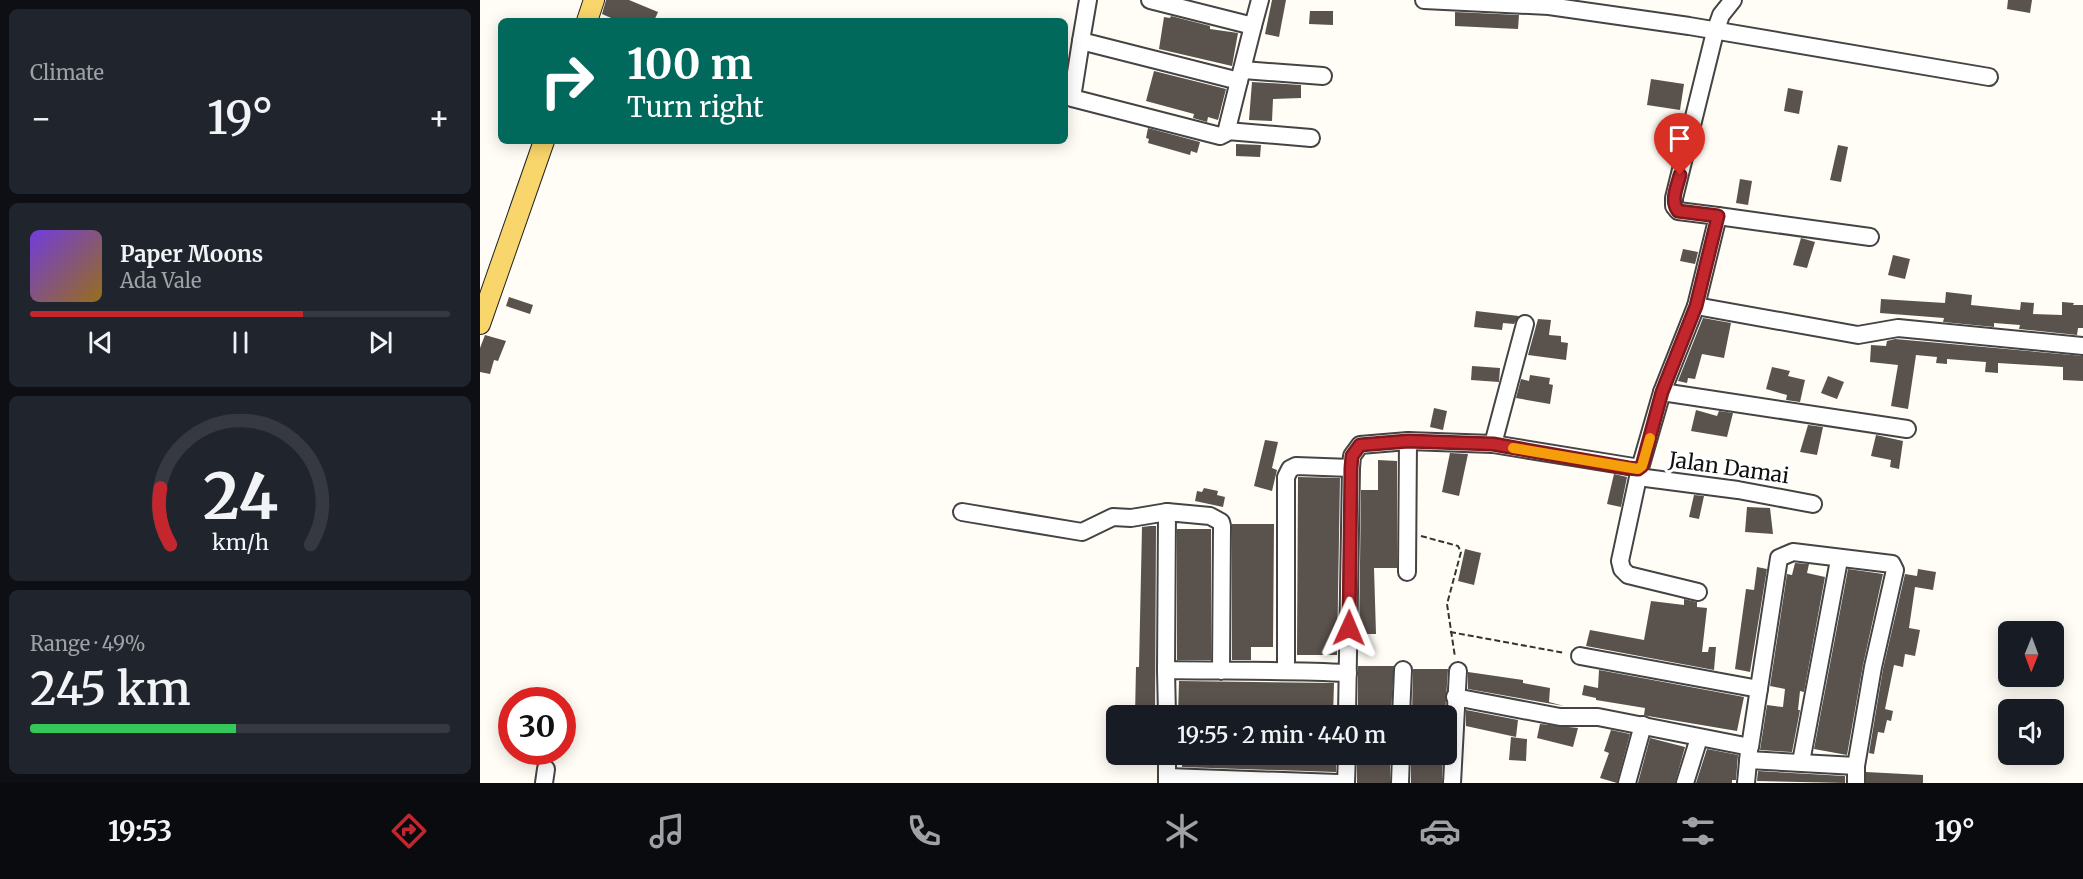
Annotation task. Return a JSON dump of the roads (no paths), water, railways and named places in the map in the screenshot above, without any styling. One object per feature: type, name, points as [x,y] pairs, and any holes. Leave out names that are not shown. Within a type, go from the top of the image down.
[{"type":"main road","points":[[588,18],[594,0]]},
{"type":"main road","points":[[480,324],[485,295],[543,144]]},
{"type":"street","points":[[1088,0],[1072,98],[1220,136],[1227,131],[1260,0]]},
{"type":"street","points":[[1150,0],[1253,26]]},
{"type":"street","points":[[1424,0],[1549,6],[1689,26],[1989,76]]},
{"type":"street","points":[[1733,0],[1721,15],[1715,32],[1674,198],[1674,206],[1678,211],[1870,237]]},
{"type":"street","points":[[1081,41],[1241,76],[1323,76]]},
{"type":"street","points":[[1227,131],[1311,138]]},
{"type":"street","points":[[1698,592],[1628,575],[1622,569],[1620,561],[1639,473],[1662,392],[1696,306],[1718,216]]},
{"type":"street","points":[[1696,306],[1858,335],[1898,328],[2083,345]]},
{"type":"street","points":[[1493,444],[1525,324]]},
{"type":"street","points":[[1662,392],[1907,429]]},
{"type":"street","points":[[1407,572],[1408,441]]},
{"type":"street","name":"Jalan Damai","points":[[1351,468],[1352,456],[1360,445],[1408,441],[1493,444],[1813,504]]},
{"type":"street","points":[[1286,670],[1286,477],[1290,469],[1296,466],[1351,468],[1347,705]]},
{"type":"street","points":[[962,512],[1082,532],[1113,517],[1131,518],[1167,512],[1210,516],[1221,522],[1221,671]]},
{"type":"street","points":[[1167,512],[1167,705]]},
{"type":"street","points":[[1455,697],[1560,717],[1598,717],[1643,725],[1699,738],[1749,754],[1801,762],[1856,775],[1873,667],[1895,570],[1892,564],[1839,560],[1793,552],[1779,558],[1749,754],[1746,783]]},
{"type":"street","points":[[1801,762],[1839,560]]},
{"type":"street","points":[[1580,656],[1759,689]]},
{"type":"street","points":[[1401,705],[1403,669]]},
{"type":"street","points":[[1166,670],[1286,670],[1348,673]]},
{"type":"street","points":[[1454,705],[1458,671]]},
{"type":"street","points":[[1627,783],[1643,725]]},
{"type":"street","points":[[1685,783],[1699,738]]},
{"type":"street","points":[[1346,783],[1347,765]]},
{"type":"street","points":[[1400,783],[1401,765]]},
{"type":"street","points":[[1451,765],[1452,783]]},
{"type":"street","points":[[1167,780],[1338,783]]}]
